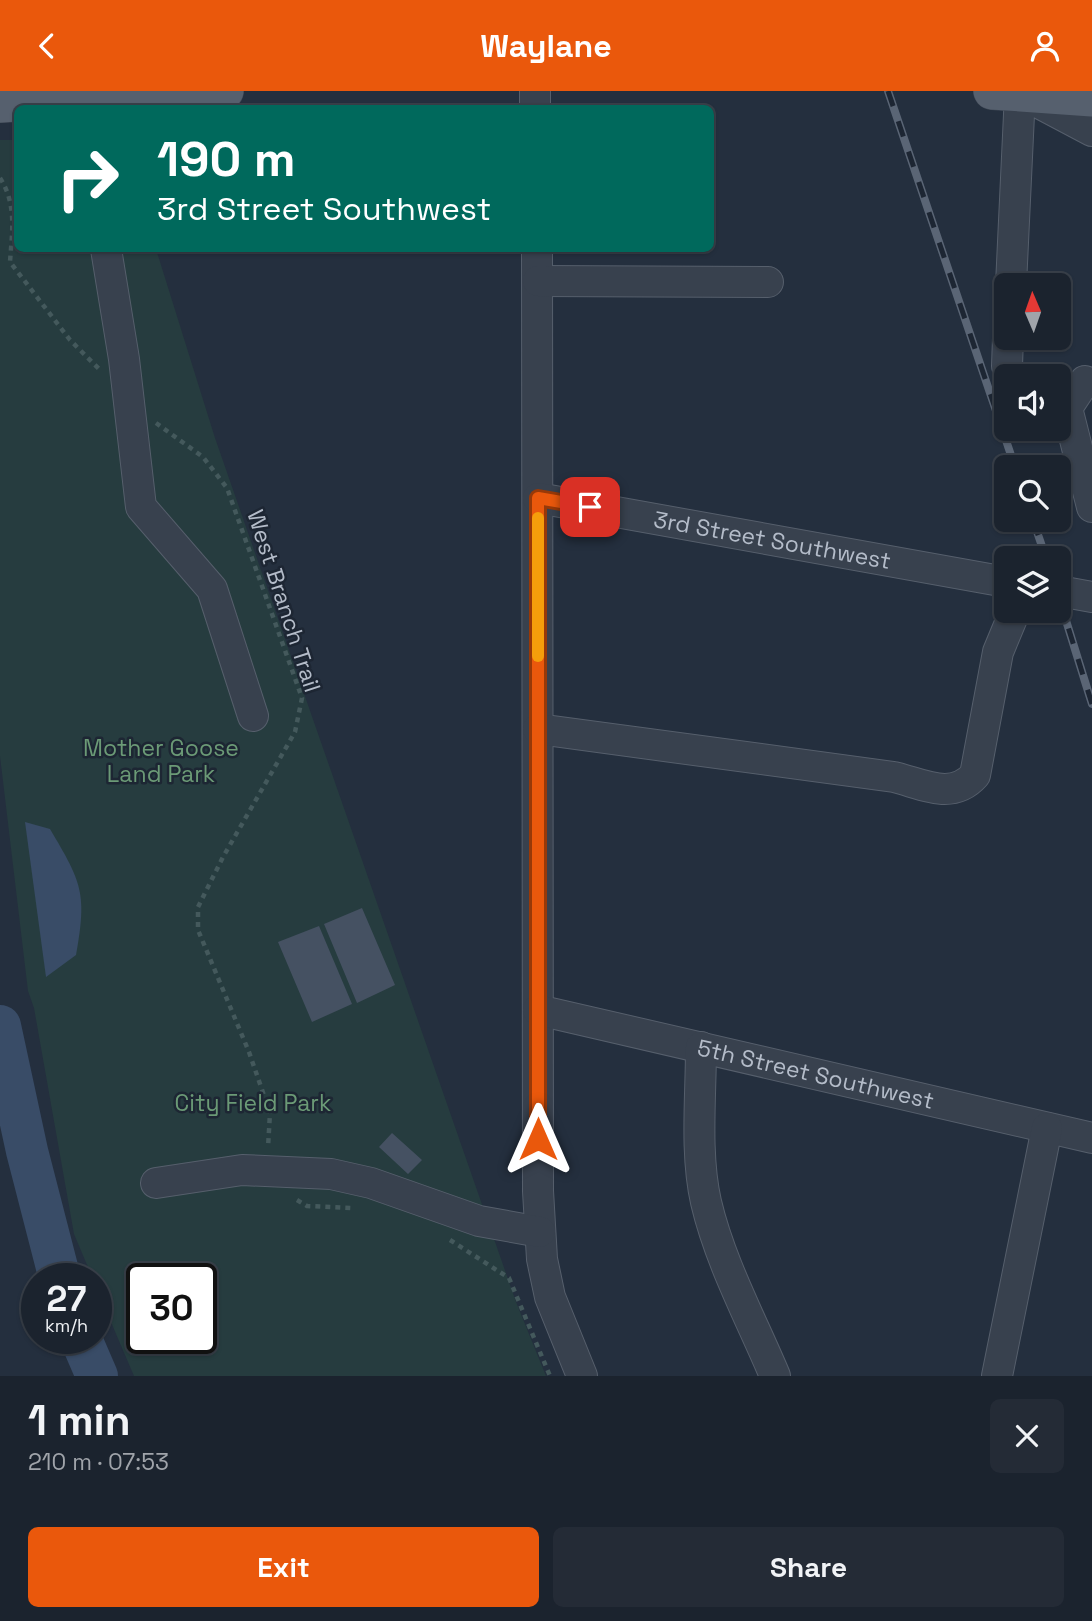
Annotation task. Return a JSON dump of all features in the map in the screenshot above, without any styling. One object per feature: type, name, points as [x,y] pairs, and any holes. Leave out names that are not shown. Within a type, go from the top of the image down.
[{"type":"main road","points":[[1,104],[225,91]]},
{"type":"main road","points":[[1006,92],[1092,98]]},
{"type":"street","points":[[1011,273],[1006,92],[1092,131]]},
{"type":"street","points":[[106,252],[129,400],[141,507],[212,589],[253,716]]},
{"type":"street","points":[[537,252],[540,1231],[542,1259],[550,1297],[582,1376]]},
{"type":"street","points":[[538,281],[768,282]]},
{"type":"street","points":[[1085,381],[1067,408],[1092,507]]},
{"type":"street","name":"3rd Street Southwest","points":[[538,498],[994,580]]},
{"type":"street","points":[[1071,593],[1092,597]]},
{"type":"street","points":[[538,729],[894,778],[951,791],[964,787],[975,775],[998,652],[1010,623]]},
{"type":"street","name":"5th Street Southwest","points":[[538,1010],[1092,1138]]},
{"type":"street","points":[[701,1047],[705,1199],[715,1237],[775,1376]]},
{"type":"street","points":[[997,1376],[1047,1128]]},
{"type":"street","points":[[156,1183],[242,1170],[331,1174],[371,1183],[479,1221],[540,1231]]},
{"type":"path","name":"West Branch Trail","points":[[0,178],[10,194],[13,223],[10,261],[70,340],[129,400],[203,457],[227,488],[302,698],[295,732],[223,857],[198,907],[198,930],[249,1052],[270,1113],[270,1171]]},
{"type":"path","points":[[270,1171],[281,1191],[307,1206],[363,1208]]},
{"type":"path","points":[[442,1235],[509,1278],[550,1376]]},
{"type":"green space","points":[[0,140],[14,140],[14,252],[157,252],[215,438],[516,1302],[546,1376],[134,1376],[112,1324],[112,1263],[86,1263],[74,1234],[34,1008],[28,991],[0,756]]},
{"type":"water","points":[[25,822],[50,829],[75,876],[81,902],[76,955],[46,977]]},
{"type":"building","points":[[362,908],[395,985],[357,1003],[324,924]]},
{"type":"building","points":[[319,926],[352,1004],[312,1022],[278,942]]},
{"type":"building","points":[[392,1133],[422,1160],[408,1174],[379,1147]]},
{"type":"waterway","points":[[0,1026],[27,1151],[56,1263]]},
{"type":"waterway","points":[[87,1354],[97,1376]]},
{"type":"railway","points":[[888,91],[1011,455]]},
{"type":"railway","points":[[1037,532],[1042,546]]},
{"type":"railway","points":[[1067,623],[1092,704]]},
{"type":"slow traffic","points":[[538,518],[538,656]]},
{"type":"route","points":[[538,1139],[538,498],[590,507]]},
{"type":"park label","name":"Mother Goose Land Park","points":[[161,761]]},
{"type":"park label","name":"City Field Park","points":[[253,1103]]}]
